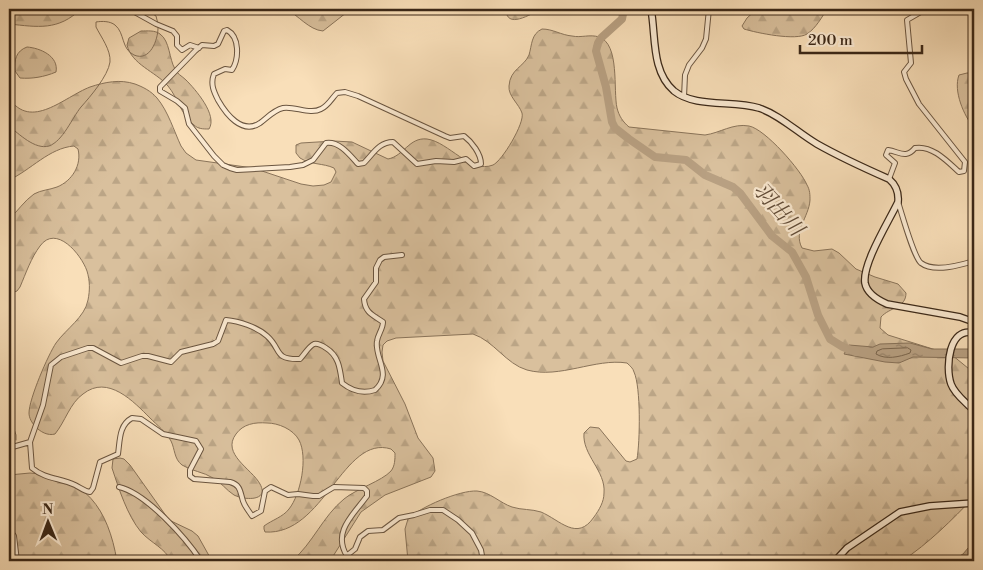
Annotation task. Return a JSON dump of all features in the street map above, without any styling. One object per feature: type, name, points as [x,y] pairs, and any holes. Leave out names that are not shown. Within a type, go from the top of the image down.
[{"type":"street","points":[[128,9],[173,31],[177,36],[177,45],[182,50],[190,45],[199,48],[202,45],[214,46],[218,44],[224,31],[230,32],[236,43],[234,67],[232,70],[225,69],[214,74],[212,86],[228,116],[242,125],[254,126],[280,108],[320,110],[327,105],[337,92],[345,92],[358,96],[450,138],[464,136],[470,140],[479,155],[481,164],[474,166],[466,159],[454,162],[436,161],[417,164],[393,142],[386,142],[378,147],[364,163],[358,164],[337,144],[332,142],[326,143],[312,160],[303,164],[290,167],[237,170],[230,168],[223,165],[214,156],[188,124],[185,108],[177,101],[160,92],[160,87],[199,48]]},
{"type":"street","points":[[651,9],[657,62],[660,72],[674,91],[684,97],[708,102],[732,103],[760,109],[816,144],[889,179],[894,184],[899,197],[898,202],[866,268],[865,283],[878,300],[887,304],[960,317],[974,322]]},
{"type":"street","points":[[684,97],[685,75],[706,39],[709,9]]},
{"type":"street","points":[[889,179],[895,163],[894,160],[886,155],[888,150],[906,154],[915,148],[930,149],[943,157],[959,172],[965,169],[965,162],[919,104],[904,72],[911,63],[907,20],[926,9]]},
{"type":"street","points":[[898,202],[912,247],[921,263],[928,266],[948,267],[974,261]]},
{"type":"street","points":[[347,556],[341,542],[341,534],[367,496],[364,488],[334,487],[320,496],[313,496],[288,495],[271,487],[265,491],[261,511],[252,516],[243,501],[242,492],[236,484],[194,479],[190,476],[190,470],[201,449],[196,441],[163,434],[141,419],[132,418],[124,424],[121,431],[118,454],[100,462],[93,488],[90,492],[85,492],[76,485],[39,473],[32,468],[30,442],[43,405],[51,366],[61,357],[93,348],[121,363],[142,356],[171,362],[181,352],[218,341],[226,320],[234,320],[266,335],[284,358],[300,359],[312,346],[321,345],[328,349],[339,362],[342,383],[348,389],[360,392],[375,390],[382,381],[383,373],[377,340],[383,328],[383,322],[366,310],[364,299],[376,282],[376,268],[380,260],[384,257],[402,256]]},
{"type":"street","points":[[974,333],[965,332],[960,334],[952,345],[949,368],[951,386],[974,410]]},
{"type":"street","points":[[9,448],[30,442]]},
{"type":"street","points":[[119,487],[139,496],[155,509],[185,539],[201,561]]},
{"type":"street","points":[[835,561],[847,548],[900,512],[930,506],[974,502]]},
{"type":"street","points":[[9,506],[9,512]]},
{"type":"street","points":[[340,561],[355,549],[363,534],[368,531],[383,530],[399,518],[430,510],[443,510],[472,533],[482,550],[483,561]]},
{"type":"street","points":[[9,529],[15,541],[17,561]]},
{"type":"green space","points":[[9,9],[81,9],[64,21],[56,24],[29,26],[9,24]]},
{"type":"green space","points":[[286,9],[351,9],[323,31],[313,28]]},
{"type":"green space","points":[[506,9],[541,9],[526,17],[514,20],[510,19],[507,15]]},
{"type":"green space","points":[[757,9],[827,9],[810,32],[802,36],[786,37],[744,29],[742,26],[747,18]]},
{"type":"green space","points":[[542,29],[575,36],[596,36],[606,41],[613,58],[617,108],[621,119],[629,127],[705,135],[743,125],[764,134],[798,170],[810,192],[809,206],[799,236],[802,248],[814,251],[832,249],[856,269],[898,284],[906,293],[905,298],[900,305],[881,317],[880,328],[888,335],[952,355],[974,373],[974,497],[922,547],[902,561],[408,561],[405,529],[408,519],[421,509],[441,500],[470,491],[486,493],[512,507],[541,512],[575,529],[588,524],[599,509],[604,493],[601,477],[584,441],[584,433],[590,427],[599,428],[626,461],[630,462],[637,459],[639,440],[638,390],[634,371],[627,363],[603,363],[552,372],[527,370],[513,363],[487,342],[473,334],[396,338],[387,341],[383,345],[383,361],[405,404],[418,438],[433,458],[435,471],[431,477],[385,495],[361,512],[330,561],[292,561],[306,546],[330,513],[344,499],[391,471],[394,465],[395,453],[391,449],[374,448],[359,456],[303,519],[285,529],[265,532],[264,526],[289,509],[297,494],[302,475],[302,447],[296,436],[285,427],[271,423],[254,423],[242,428],[236,434],[232,441],[235,455],[256,478],[262,490],[259,497],[243,498],[234,495],[206,474],[189,469],[179,463],[171,441],[164,432],[120,392],[102,387],[92,389],[83,394],[71,407],[55,434],[44,433],[33,423],[29,415],[30,406],[40,377],[56,343],[83,312],[88,300],[89,282],[84,264],[74,250],[60,240],[53,238],[46,240],[40,246],[31,261],[20,287],[17,291],[9,294],[9,219],[34,194],[57,187],[67,181],[75,172],[79,155],[78,149],[74,146],[56,151],[9,180],[9,98],[18,107],[27,112],[37,112],[59,104],[96,85],[118,81],[129,82],[147,90],[157,98],[168,115],[181,146],[186,153],[196,160],[253,168],[301,184],[313,186],[331,182],[336,172],[334,168],[308,162],[300,158],[296,153],[296,145],[301,143],[352,142],[388,159],[394,157],[416,141],[427,139],[435,141],[468,162],[484,167],[493,165],[502,157],[520,125],[522,113],[510,93],[510,80],[514,72],[527,59],[534,37]]},
{"type":"green space","points":[[141,31],[156,32],[166,41],[176,71],[195,89],[208,110],[211,123],[209,129],[197,127],[190,121],[168,86],[134,58],[127,45],[129,38]]},
{"type":"green space","points":[[27,47],[43,51],[52,57],[55,61],[56,72],[38,77],[20,78],[15,71],[15,60],[18,53]]},
{"type":"green space","points":[[974,73],[974,128],[963,110],[958,96],[959,75]]},
{"type":"green space","points":[[120,458],[130,465],[169,520],[198,536],[212,561],[171,561],[162,549],[141,532],[128,510],[112,468],[113,459]]},
{"type":"green space","points":[[30,473],[66,481],[80,488],[91,499],[100,511],[107,526],[117,561],[9,561],[9,475]]},
{"type":"water","points":[[910,343],[932,349],[974,349],[974,358],[913,357],[899,363],[844,354],[849,345],[873,347],[880,344]]},
{"type":"water","points":[[974,541],[974,561],[951,561],[963,554]]},
{"type":"waterway","points":[[145,9],[156,16],[158,24]]},
{"type":"waterway","name":"羽出川","points":[[624,9],[622,19],[601,38],[596,51],[615,128],[655,157],[686,160],[705,175],[733,187],[740,193],[772,236],[792,252],[806,277],[818,315],[830,339],[856,352]]},
{"type":"waterway","points":[[9,126],[38,146],[49,146],[59,139],[109,68],[109,53],[96,27],[96,22],[106,22],[115,25],[127,49],[134,55],[140,56],[149,53],[152,49],[155,44],[158,28]]},
{"type":"waterway","points":[[9,414],[16,440]]}]
